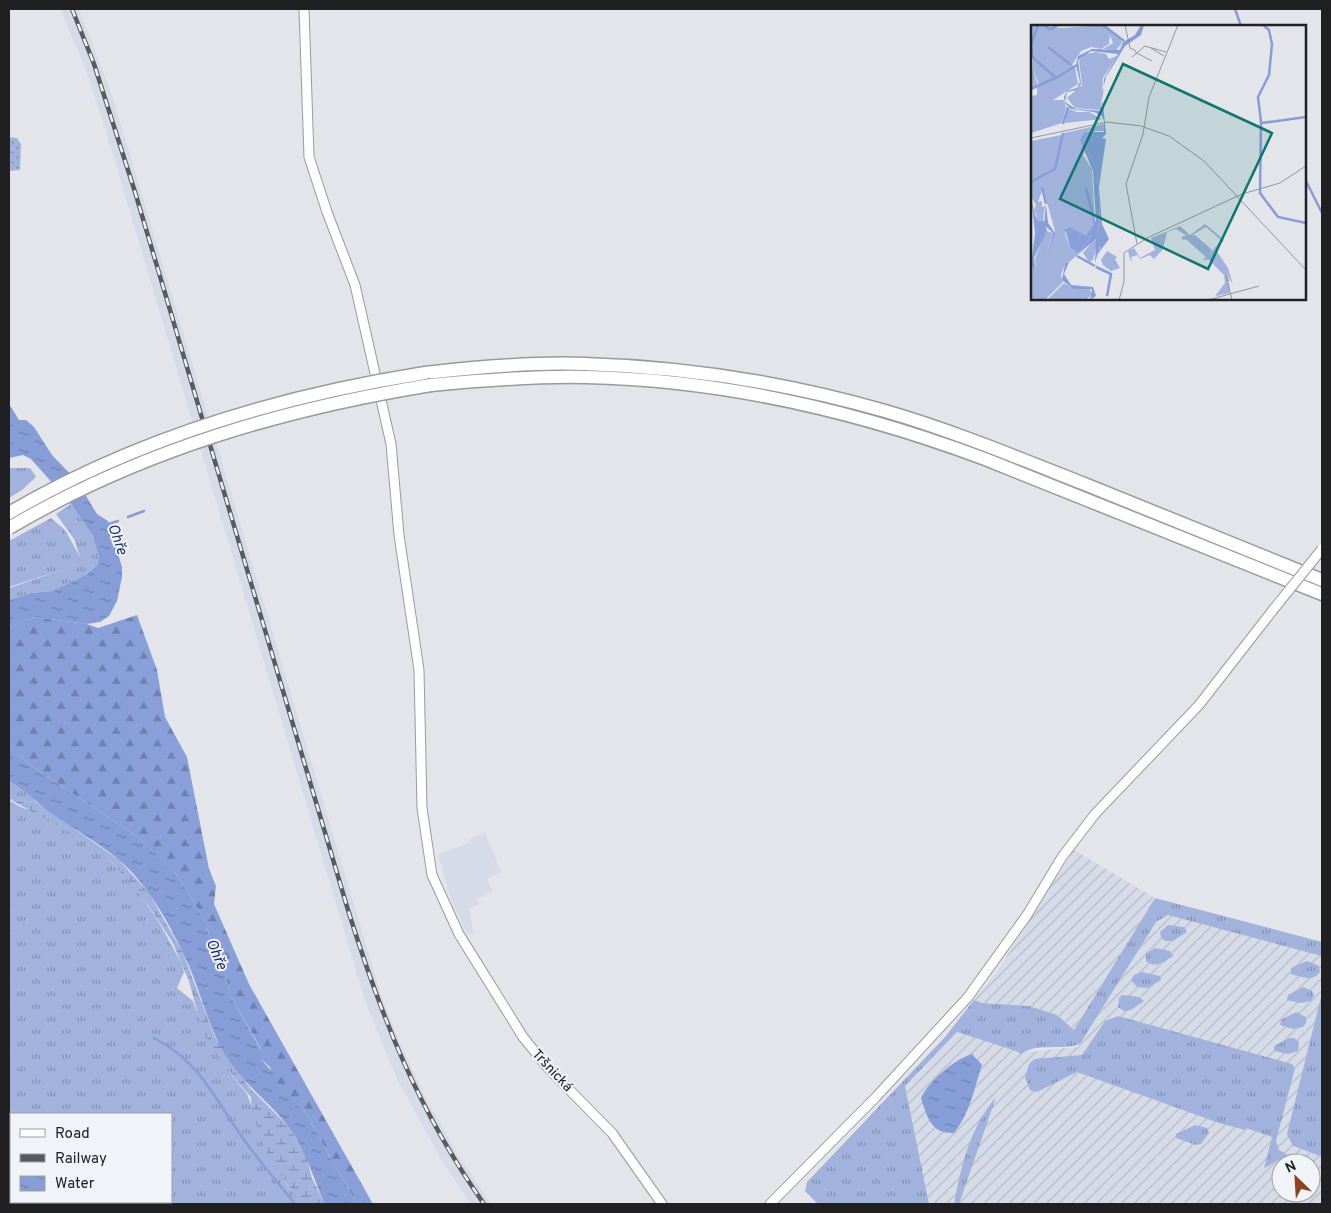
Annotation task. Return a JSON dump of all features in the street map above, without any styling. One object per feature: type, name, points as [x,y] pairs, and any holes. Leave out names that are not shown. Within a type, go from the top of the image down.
[{"type":"highway","points":[[9,513],[124,455],[218,420],[336,388],[425,373],[502,366],[583,364],[659,368],[722,376],[885,410],[990,447],[1322,580]]},
{"type":"highway","points":[[9,528],[98,482],[190,443],[307,408],[431,385],[546,377],[658,381],[774,397],[828,409],[942,443],[1322,594]]},
{"type":"street","name":"Tršnická","points":[[304,9],[310,157],[327,212],[355,285],[390,444],[399,535],[420,670],[422,808],[432,875],[455,927],[529,1045],[612,1133],[662,1204]]},
{"type":"street","points":[[770,1204],[876,1097],[968,997],[1027,915],[1062,857],[1095,814],[1199,705],[1322,549]]},
{"type":"shaded area","points":[[60,9],[79,9],[113,98],[381,995],[401,1045],[426,1098],[458,1155],[491,1204],[471,1204],[444,1164],[397,1079],[365,1001],[104,125],[85,67]]},
{"type":"shaded area","points":[[485,832],[501,872],[487,879],[493,891],[477,899],[479,904],[469,909],[474,935],[466,932],[451,899],[438,855],[470,842],[470,839]]},
{"type":"shaded area","points":[[1074,850],[1155,898],[1074,1030],[1057,1015],[1029,1006],[982,1003],[974,1000],[996,973]]},
{"type":"shaded area","points":[[1168,915],[1322,956],[1322,994],[1293,1147],[1310,1153],[1271,1153],[1271,1203],[1321,1203],[1321,1157],[1322,1204],[929,1204],[904,1086],[957,1032],[1027,1052],[1078,1047],[1156,922]]},
{"type":"green space","points":[[9,137],[17,138],[21,144],[20,170],[9,171]]},
{"type":"green space","points":[[9,468],[30,468],[36,477],[22,490],[9,498]]},
{"type":"green space","points":[[71,504],[93,536],[99,558],[97,565],[87,574],[53,591],[31,593],[9,600],[9,588],[68,568],[9,587],[9,541],[51,518],[65,530],[80,557],[74,539],[56,514]]},
{"type":"green space","points":[[137,615],[157,670],[165,717],[187,757],[209,869],[216,886],[214,904],[249,984],[373,1204],[357,1204],[304,1111],[275,1084],[270,1067],[261,1059],[261,1049],[230,995],[225,971],[211,943],[206,923],[178,876],[139,838],[30,765],[9,748],[9,627],[34,617],[87,624],[98,628]]},
{"type":"green space","points":[[9,781],[25,789],[36,802],[13,801],[9,798]]},
{"type":"green space","points":[[9,800],[24,808],[45,814],[71,829],[110,861],[141,896],[181,963],[184,972],[177,988],[193,1001],[203,1028],[233,1077],[247,1094],[270,1156],[288,1187],[303,1204],[9,1204]]},
{"type":"green space","points":[[13,801],[36,802],[119,860],[149,893],[183,953],[214,1035],[229,1061],[251,1089],[289,1127],[306,1155],[312,1178],[325,1204],[300,1204],[268,1156],[252,1113],[251,1097],[235,1079],[203,1033],[189,981],[173,943],[148,905],[112,862],[85,841]]},
{"type":"green space","points":[[1155,898],[1322,942],[1322,956],[1168,915],[1156,922],[1080,1044],[1065,1047],[1034,1048],[1021,1054],[957,1032],[905,1086],[929,1204],[818,1204],[805,1191],[807,1182],[945,1037],[974,1000],[982,1003],[1029,1006],[1057,1015],[1074,1030]]},
{"type":"green space","points":[[1168,925],[1184,927],[1187,932],[1173,941],[1165,941],[1161,937],[1160,932]]},
{"type":"green space","points":[[1155,948],[1170,951],[1173,956],[1157,965],[1146,961],[1146,954]]},
{"type":"green space","points":[[1307,961],[1319,966],[1320,972],[1317,975],[1307,978],[1291,974],[1291,968]]},
{"type":"green space","points":[[1141,972],[1160,976],[1161,980],[1148,988],[1137,987],[1131,980],[1134,975]]},
{"type":"green space","points":[[1303,987],[1312,991],[1314,995],[1311,1001],[1300,1003],[1287,1000],[1288,995]]},
{"type":"green space","points":[[1322,993],[1322,1157],[1321,1153],[1311,1153],[1293,1146],[1287,1134]]},
{"type":"green space","points":[[1122,995],[1139,997],[1144,1001],[1131,1010],[1124,1011],[1118,1007],[1119,998]]},
{"type":"green space","points":[[1296,1012],[1306,1017],[1306,1023],[1303,1027],[1293,1029],[1280,1025],[1281,1020]]},
{"type":"green space","points":[[1118,1016],[1292,1064],[1295,1068],[1276,1141],[1279,1150],[1284,1153],[1271,1153],[1271,1164],[1264,1168],[1272,1137],[1246,1128],[1245,1130],[1219,1123],[1077,1072],[1037,1092],[1030,1090],[1025,1077],[1029,1064],[1035,1059],[1082,1055],[1105,1021]]},
{"type":"green space","points":[[1289,1038],[1294,1038],[1299,1042],[1298,1051],[1288,1054],[1274,1051],[1274,1046]]},
{"type":"green space","points":[[996,1097],[959,1204],[954,1204],[960,1175],[973,1134],[979,1121]]},
{"type":"green space","points":[[1195,1125],[1207,1128],[1209,1133],[1201,1144],[1196,1145],[1176,1138],[1176,1134]]},
{"type":"water","points":[[9,404],[19,420],[26,420],[34,427],[52,455],[77,481],[97,514],[108,521],[122,567],[122,577],[117,601],[109,616],[100,622],[87,624],[34,617],[9,627],[9,600],[31,593],[53,591],[87,574],[97,565],[99,558],[93,536],[71,504],[31,459],[23,455],[9,458]]},
{"type":"water","points":[[9,748],[30,765],[139,838],[178,876],[206,923],[211,943],[225,971],[230,995],[261,1050],[261,1059],[275,1075],[276,1084],[304,1111],[357,1204],[325,1204],[296,1138],[284,1121],[236,1070],[221,1048],[183,953],[148,892],[119,860],[48,811],[9,781]]},
{"type":"water","points":[[972,1054],[982,1065],[968,1109],[954,1133],[940,1131],[928,1118],[921,1098],[942,1072],[957,1061]]},
{"type":"waterway","points":[[1235,9],[1241,25]]},
{"type":"waterway","points":[[1306,181],[1322,213]]},
{"type":"waterway","points":[[128,517],[144,511]]},
{"type":"waterway","name":"Ohře","points":[[106,525],[118,521]]},
{"type":"waterway","points":[[154,1038],[169,1047],[193,1067],[211,1090],[251,1150],[295,1204]]},
{"type":"railway","points":[[72,9],[94,64],[135,192],[348,910],[374,989],[404,1063],[421,1098],[440,1134],[484,1204]]}]
